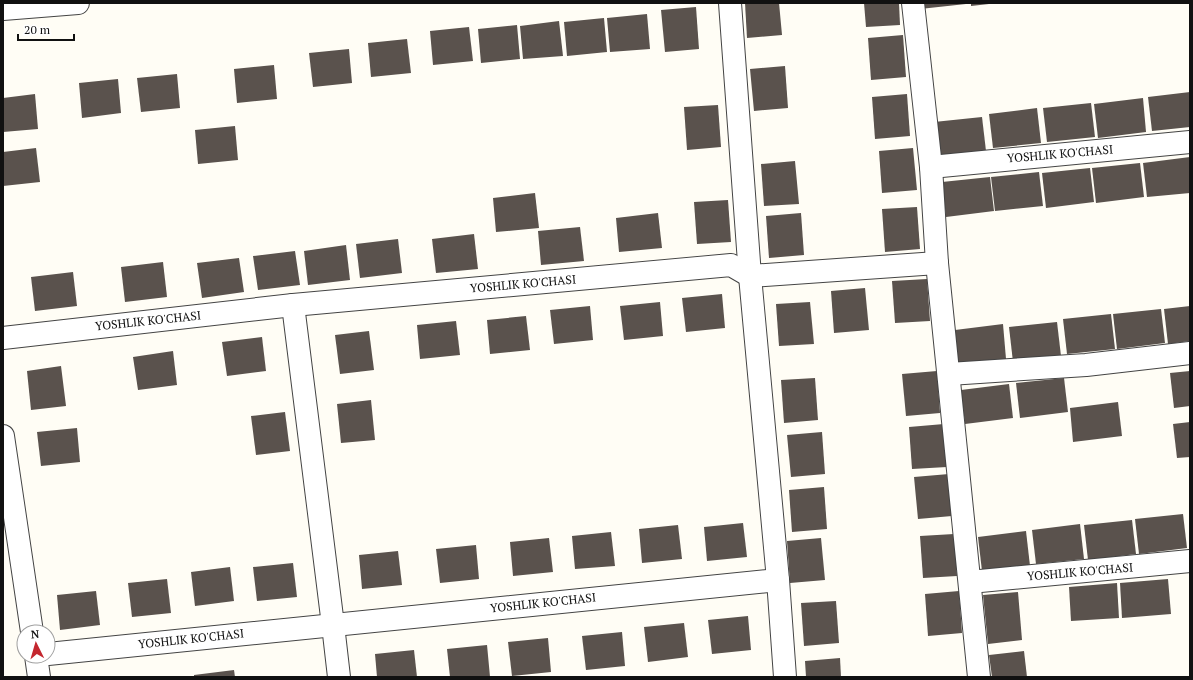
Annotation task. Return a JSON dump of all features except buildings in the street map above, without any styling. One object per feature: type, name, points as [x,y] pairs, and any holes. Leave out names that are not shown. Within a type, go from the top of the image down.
[{"type":"street","points":[[3,9],[78,3]]},
{"type":"street","points":[[730,3],[750,276],[778,580],[785,677]]},
{"type":"street","points":[[913,3],[931,167],[937,263],[979,677]]},
{"type":"street","name":"YOSHLIK KO'CHASI","points":[[931,167],[1190,142]]},
{"type":"street","points":[[750,276],[937,263]]},
{"type":"street","name":"YOSHLIK KO'CHASI","points":[[3,338],[293,305],[731,265],[750,276]]},
{"type":"street","points":[[293,305],[339,677]]},
{"type":"street","points":[[948,374],[1086,365],[1190,353]]},
{"type":"street","points":[[3,436],[31,624]]},
{"type":"street","name":"YOSHLIK KO'CHASI","points":[[970,582],[1190,561]]},
{"type":"street","name":"YOSHLIK KO'CHASI","points":[[56,653],[778,580]]},
{"type":"street","points":[[37,664],[39,677]]}]
